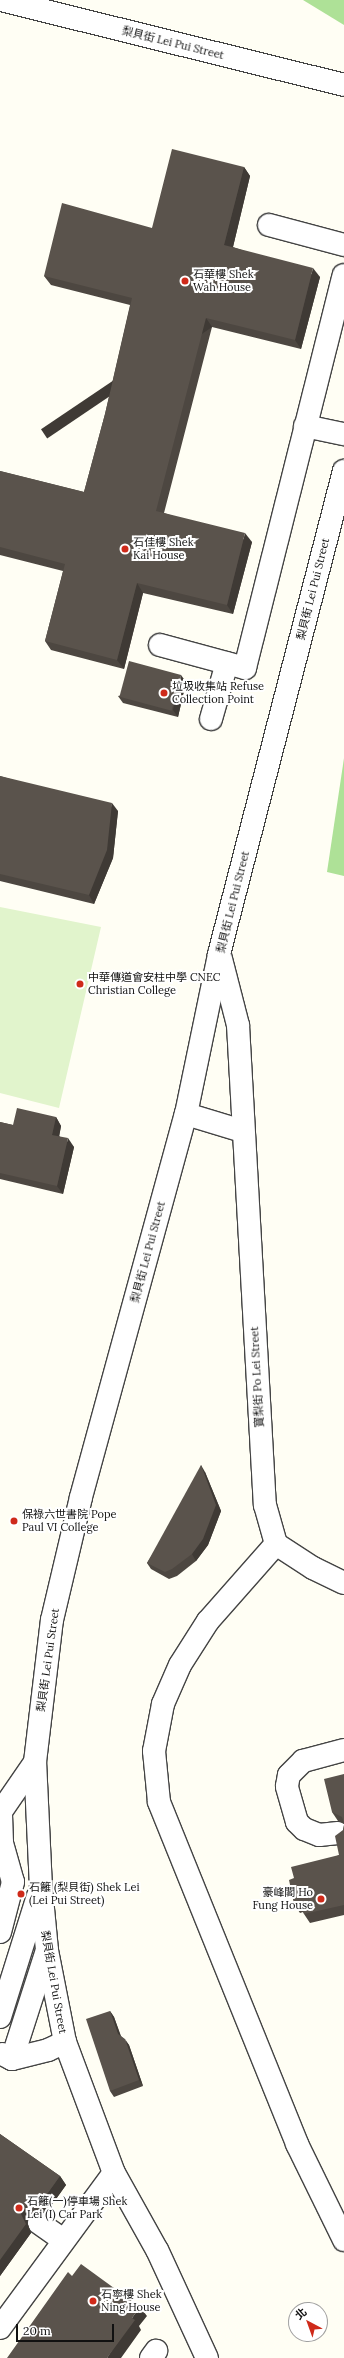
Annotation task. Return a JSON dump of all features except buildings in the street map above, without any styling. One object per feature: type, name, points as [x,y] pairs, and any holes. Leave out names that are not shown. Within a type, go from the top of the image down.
[{"type":"street","name":"梨貝街 Lei Pui Street","points":[[1,0],[344,85]]},
{"type":"street","points":[[269,225],[344,245]]},
{"type":"street","points":[[160,645],[245,668],[344,275]]},
{"type":"street","points":[[305,426],[344,434]]},
{"type":"street","name":"梨貝街 Lei Pui Street","points":[[207,2358],[157,2250],[114,2173],[65,2042],[47,1950],[41,1888],[35,1762],[52,1620],[81,1497],[186,1114],[219,954],[344,471]]},
{"type":"street","points":[[211,719],[227,663]]},
{"type":"street","name":"寶梨街 Po Lei Street","points":[[219,954],[238,1025],[242,1130],[265,1505],[276,1544]]},
{"type":"street","points":[[186,1114],[242,1130]]},
{"type":"street","points":[[344,1583],[313,1568],[276,1544],[208,1621],[180,1664],[163,1704],[154,1751],[159,1802],[297,2144],[344,2240]]},
{"type":"street","points":[[338,1833],[319,1835],[304,1829],[297,1822],[287,1786],[288,1774],[303,1761],[344,1750]]},
{"type":"street","points":[[0,1932],[13,1882],[1,1846],[0,1813],[35,1762]]},
{"type":"street","points":[[0,2017],[41,1888]]},
{"type":"street","points":[[47,1950],[6,2056],[39,2053],[65,2042]]},
{"type":"street","points":[[0,2328],[63,2240],[114,2173]]},
{"type":"street","points":[[39,2223],[63,2240]]},
{"type":"green space","points":[[303,0],[344,0],[344,25]]},
{"type":"green space","points":[[344,758],[344,876],[327,872]]},
{"type":"green space","points":[[0,907],[101,927],[59,1108],[0,1093]]},
{"type":"place","name":"石華樓 Shek Wah House","points":[[185,281]]},
{"type":"place","name":"石佳樓 Shek Kai House","points":[[125,549]]},
{"type":"place","name":"垃圾收集站 Refuse Collection Point","points":[[164,693]]},
{"type":"place","name":"中華傳道會安柱中學 CNEC Christian College","points":[[80,984]]},
{"type":"place","name":"保祿六世書院 Pope Paul VI College","points":[[14,1521]]},
{"type":"place","name":"石籬 (梨貝街) Shek Lei (Lei Pui Street)","points":[[21,1894]]},
{"type":"place","name":"豪峰閣 Ho Fung House","points":[[321,1899]]},
{"type":"place","name":"石籬(一)停車場 Shek Lei (I) Car Park","points":[[19,2208]]},
{"type":"place","name":"石寧樓 Shek Ning House","points":[[93,2301]]}]
